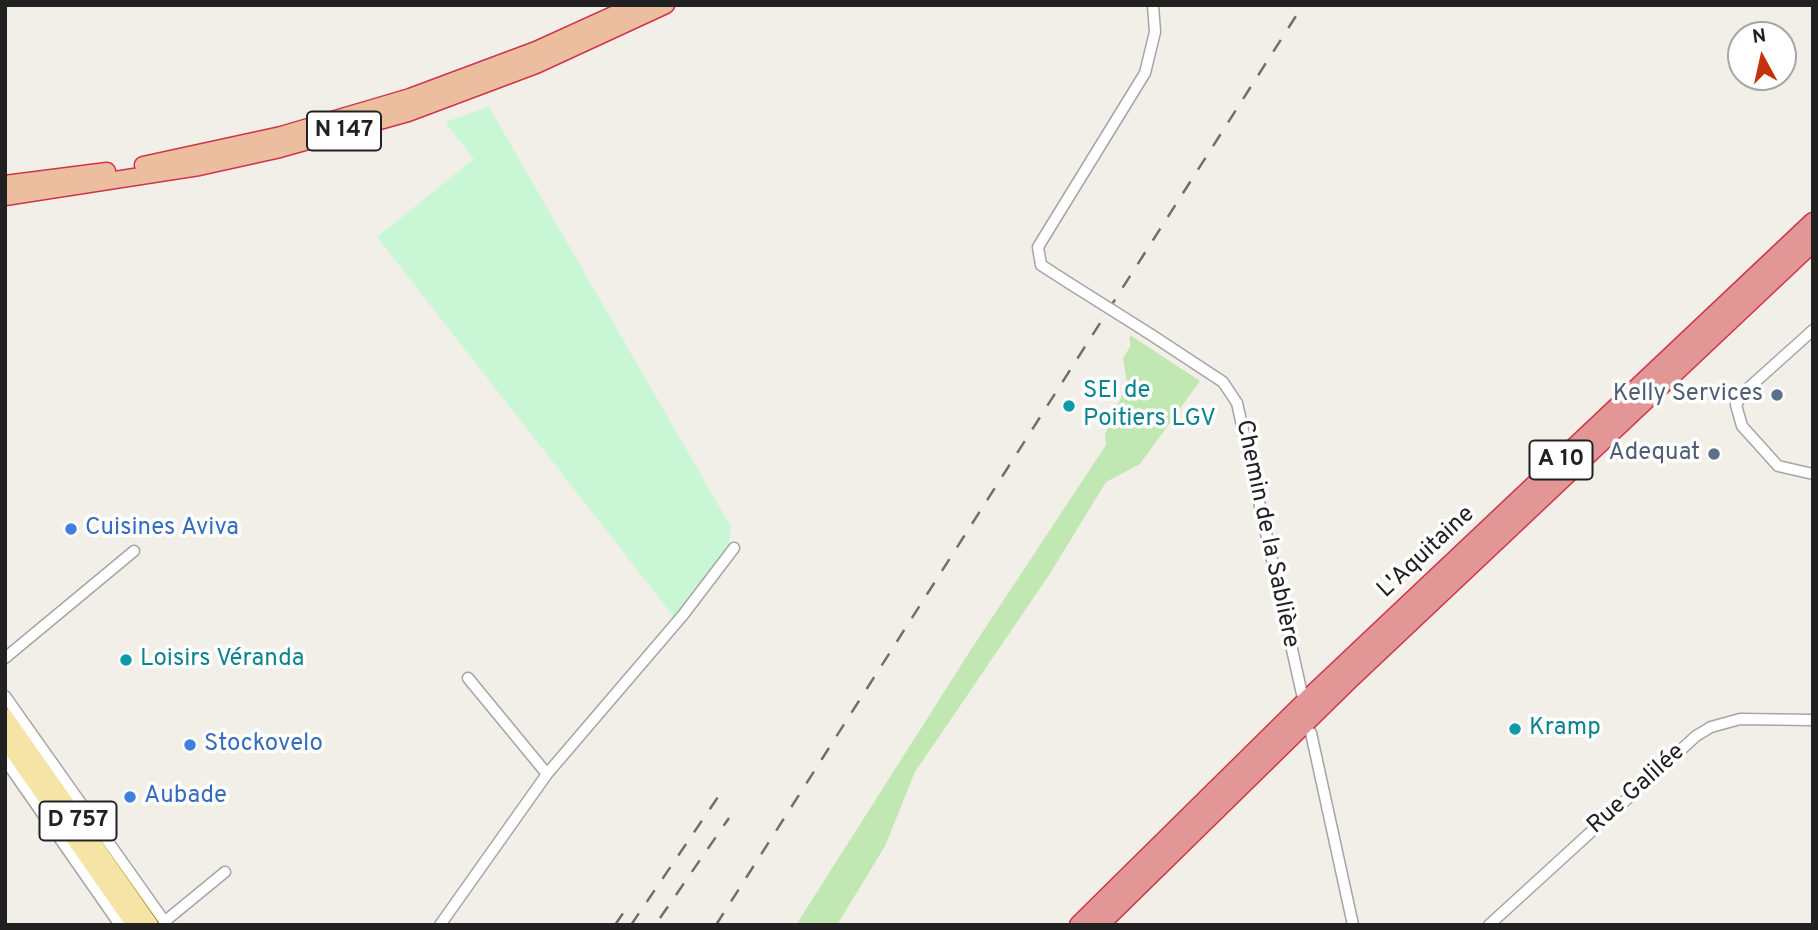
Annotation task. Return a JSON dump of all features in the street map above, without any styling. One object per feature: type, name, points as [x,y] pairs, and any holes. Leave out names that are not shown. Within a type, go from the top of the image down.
[{"type":"highway","name":"N 147","points":[[5,184],[62,178],[176,159],[348,117],[476,74],[635,5]]},
{"type":"highway","name":"N 147","points":[[5,197],[200,167],[276,150],[408,113],[536,65],[666,5]]},
{"type":"highway","name":"N 147","points":[[5,176],[52,173],[62,178]]},
{"type":"highway","points":[[5,203],[28,200],[36,194]]},
{"type":"highway","name":"L'Aquitaine","points":[[1079,925],[1309,698],[1813,222]]},
{"type":"highway","name":"L'Aquitaine","points":[[1099,925],[1342,687],[1813,242]]},
{"type":"main road","name":"D 757","points":[[5,717],[160,924]]},
{"type":"main road","name":"D 757","points":[[5,739],[135,925]]},
{"type":"street","name":"Chemin de la Sablière","points":[[1153,5],[1155,32],[1145,73],[1038,247],[1041,265],[1223,382],[1237,403],[1302,694]]},
{"type":"street","points":[[1813,330],[1744,392],[1736,405],[1742,426],[1779,466],[1813,474]]},
{"type":"street","points":[[440,925],[547,774],[683,615],[734,548]]},
{"type":"street","points":[[5,658],[134,551]]},
{"type":"street","points":[[468,678],[547,774]]},
{"type":"street","points":[[5,696],[160,924],[225,872]]},
{"type":"street","name":"Rue Galilée","points":[[1489,925],[1696,736],[1711,727],[1740,719],[1813,720]]},
{"type":"street","points":[[1311,733],[1353,925]]},
{"type":"street","points":[[5,760],[120,925]]},
{"type":"green space","points":[[489,107],[731,527],[729,543],[674,617],[377,237],[474,159],[445,122]]},
{"type":"green space","points":[[1130,335],[1200,381],[1140,464],[1106,482],[1049,575],[915,772],[885,846],[837,925],[796,925],[972,648],[1106,445],[1105,435],[1127,383],[1123,358],[1130,347]]},
{"type":"railway","points":[[716,925],[1303,5]]},
{"type":"railway","points":[[631,925],[718,797]]},
{"type":"railway","points":[[660,918],[729,818]]},
{"type":"railway","points":[[615,925],[630,903]]},
{"type":"place","name":"Kelly Services","points":[[1777,395]]},
{"type":"place","name":"SEI de Poitiers LGV","points":[[1069,406]]},
{"type":"place","name":"Adequat","points":[[1714,454]]},
{"type":"place","name":"Cuisines Aviva","points":[[71,529]]},
{"type":"place","name":"Loisirs Véranda","points":[[126,660]]},
{"type":"place","name":"Kramp","points":[[1515,729]]},
{"type":"place","name":"Stockovelo","points":[[190,745]]},
{"type":"place","name":"Aubade","points":[[130,797]]}]
